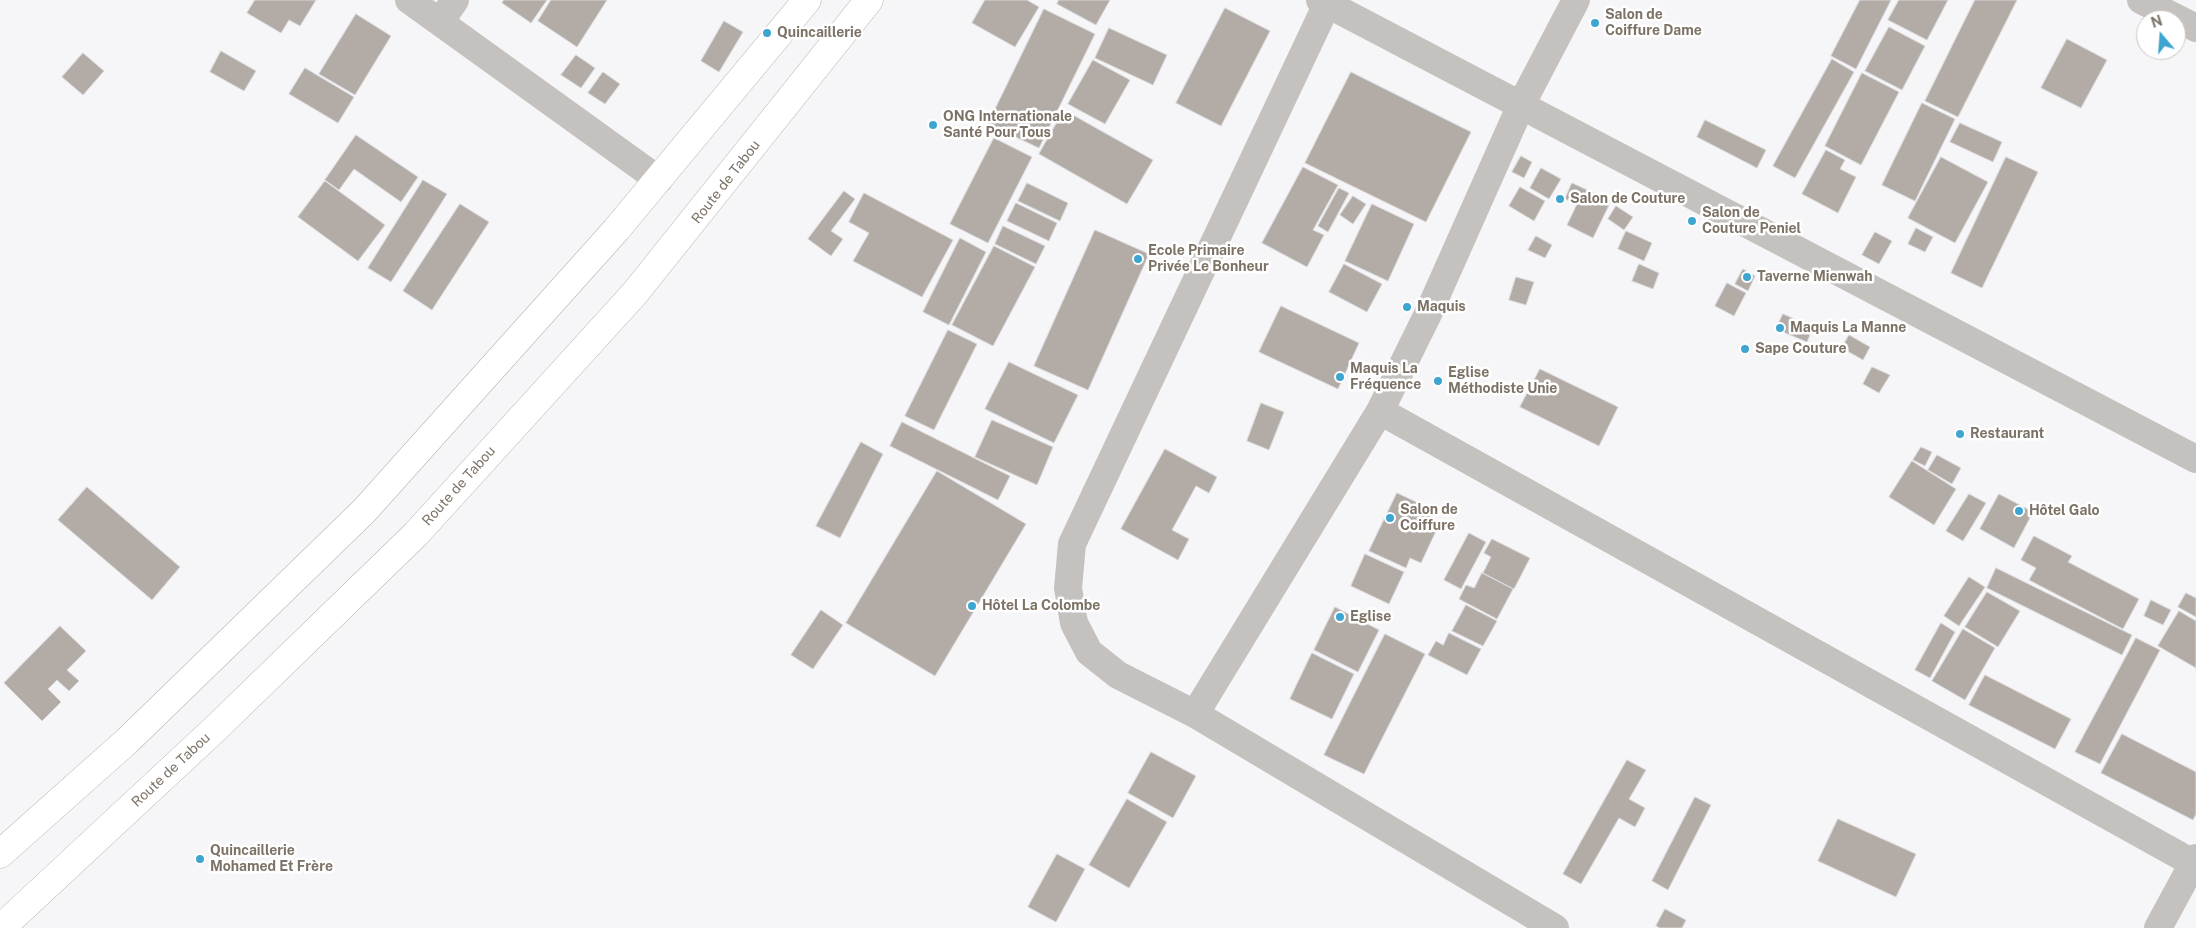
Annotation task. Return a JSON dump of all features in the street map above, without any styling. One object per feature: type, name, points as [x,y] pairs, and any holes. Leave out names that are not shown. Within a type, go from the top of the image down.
[{"type":"main road","points":[[0,854],[127,741],[364,511],[659,180],[806,0]]},
{"type":"main road","name":"Route de Tabou","points":[[1,928],[216,728],[416,534],[635,293],[869,0]]},
{"type":"street","points":[[409,0],[448,11],[659,180]]},
{"type":"street","points":[[1195,714],[1380,411],[1428,314],[1520,105],[1576,0]]},
{"type":"street","points":[[2141,0],[2196,28]]},
{"type":"street","points":[[1555,928],[1195,714],[1118,675],[1089,652],[1074,623],[1068,588],[1072,544],[1324,2],[2196,459]]},
{"type":"street","points":[[1380,411],[2195,861],[2158,928]]},
{"type":"building","points":[[255,0],[316,0],[300,26],[289,20],[281,33],[247,13]]},
{"type":"building","points":[[504,0],[547,0],[531,23],[502,3]]},
{"type":"building","points":[[551,0],[607,0],[577,47],[538,21]]},
{"type":"building","points":[[985,0],[1027,0],[1039,7],[1015,47],[972,23]]},
{"type":"building","points":[[1059,0],[1110,0],[1096,25],[1057,4]]},
{"type":"building","points":[[1860,0],[1891,0],[1856,69],[1831,56]]},
{"type":"building","points":[[1899,0],[1948,0],[1927,40],[1888,20]]},
{"type":"building","points":[[1975,0],[2017,0],[1958,117],[1925,101]]},
{"type":"building","points":[[1225,8],[1270,31],[1221,126],[1176,103]]},
{"type":"building","points":[[1044,9],[1095,34],[1039,148],[988,124]]},
{"type":"building","points":[[356,14],[391,36],[355,95],[319,74]]},
{"type":"building","points":[[724,21],[743,32],[719,72],[701,61]]},
{"type":"building","points":[[1889,27],[1925,46],[1902,90],[1865,71]]},
{"type":"building","points":[[1109,28],[1167,55],[1153,85],[1095,58]]},
{"type":"building","points":[[2067,39],[2107,60],[2081,108],[2041,88]]},
{"type":"building","points":[[221,51],[256,71],[244,91],[210,72]]},
{"type":"building","points":[[83,53],[104,71],[83,95],[62,77]]},
{"type":"building","points":[[576,55],[595,68],[581,88],[561,75]]},
{"type":"building","points":[[1832,59],[1854,72],[1795,178],[1773,166]]},
{"type":"building","points":[[1093,60],[1130,80],[1105,124],[1068,104]]},
{"type":"building","points":[[305,68],[354,97],[338,123],[289,94]]},
{"type":"building","points":[[603,72],[620,84],[605,104],[588,93]]},
{"type":"building","points":[[1351,72],[1471,132],[1426,222],[1305,163]]},
{"type":"building","points":[[1862,73],[1899,92],[1861,165],[1825,146]]},
{"type":"building","points":[[1922,103],[1955,119],[1915,201],[1882,185]]},
{"type":"building","points":[[1064,110],[1153,160],[1127,204],[1039,154]]},
{"type":"building","points":[[1705,120],[1766,150],[1757,168],[1697,137]]},
{"type":"building","points":[[1960,123],[2002,142],[1993,162],[1950,142]]},
{"type":"building","points":[[356,135],[418,177],[401,202],[354,169],[339,190],[325,180]]},
{"type":"building","points":[[994,138],[1032,157],[988,243],[950,224]]},
{"type":"building","points":[[1826,150],[1845,160],[1840,169],[1856,177],[1838,213],[1802,194]]},
{"type":"building","points":[[1521,156],[1532,162],[1524,178],[1512,172]]},
{"type":"building","points":[[1941,157],[1988,182],[1955,243],[1908,218]]},
{"type":"building","points":[[2006,157],[2038,172],[1982,288],[1951,273]]},
{"type":"building","points":[[1303,167],[1338,185],[1313,230],[1324,235],[1307,267],[1262,243]]},
{"type":"building","points":[[1541,168],[1561,179],[1549,199],[1530,188]]},
{"type":"building","points":[[423,180],[447,194],[391,282],[368,268]]},
{"type":"building","points":[[325,181],[385,225],[358,261],[298,217]]},
{"type":"building","points":[[1027,183],[1068,203],[1060,221],[1018,201]]},
{"type":"building","points":[[1572,183],[1611,201],[1593,238],[1567,225],[1577,204],[1565,199]]},
{"type":"building","points":[[1520,187],[1545,201],[1534,221],[1509,206]]},
{"type":"building","points":[[1339,188],[1349,193],[1328,232],[1318,226]]},
{"type":"building","points":[[844,191],[855,199],[831,231],[843,239],[831,256],[808,239]]},
{"type":"building","points":[[864,193],[953,240],[922,297],[853,261],[869,233],[849,222]]},
{"type":"building","points":[[1353,196],[1366,204],[1353,224],[1340,215]]},
{"type":"building","points":[[1016,203],[1057,223],[1049,241],[1007,221]]},
{"type":"building","points":[[460,204],[489,222],[432,310],[403,291]]},
{"type":"building","points":[[1372,204],[1414,224],[1388,281],[1345,261]]},
{"type":"building","points":[[1616,206],[1633,217],[1624,230],[1608,219]]},
{"type":"building","points":[[1003,226],[1045,246],[1036,264],[995,244]]},
{"type":"building","points":[[1916,228],[1933,237],[1925,252],[1908,244]]},
{"type":"building","points":[[1095,230],[1149,254],[1088,390],[1034,366]]},
{"type":"building","points":[[1626,231],[1652,243],[1644,261],[1618,249]]},
{"type":"building","points":[[1875,232],[1892,241],[1879,264],[1862,255]]},
{"type":"building","points":[[1536,236],[1552,245],[1545,258],[1528,250]]},
{"type":"building","points":[[960,238],[986,252],[949,325],[923,312]]},
{"type":"building","points":[[994,246],[1035,267],[993,346],[952,325]]},
{"type":"building","points":[[1344,264],[1382,284],[1367,312],[1329,292]]},
{"type":"building","points":[[1639,264],[1659,273],[1653,289],[1632,281]]},
{"type":"building","points":[[1743,269],[1755,276],[1748,291],[1735,284]]},
{"type":"building","points":[[1516,277],[1534,282],[1526,305],[1509,300]]},
{"type":"building","points":[[1727,283],[1746,293],[1734,316],[1715,306]]},
{"type":"building","points":[[1281,306],[1359,343],[1338,389],[1259,352]]},
{"type":"building","points":[[1783,314],[1813,327],[1807,342],[1776,329]]},
{"type":"building","points":[[948,330],[977,344],[934,430],[905,416]]},
{"type":"building","points":[[1849,335],[1870,347],[1863,360],[1842,348]]},
{"type":"building","points":[[1009,362],[1078,395],[1054,443],[985,409]]},
{"type":"building","points":[[1872,367],[1890,375],[1879,393],[1863,384]]},
{"type":"building","points":[[1540,369],[1618,407],[1599,446],[1520,407]]},
{"type":"building","points":[[1261,403],[1284,412],[1269,450],[1247,441]]},
{"type":"building","points":[[992,420],[1053,447],[1037,485],[975,457]]},
{"type":"building","points":[[902,422],[1010,476],[998,500],[890,446]]},
{"type":"building","points":[[861,442],[883,454],[840,538],[816,526]]},
{"type":"building","points":[[1921,447],[1932,452],[1925,466],[1913,460]]},
{"type":"building","points":[[1165,449],[1217,477],[1209,493],[1196,486],[1172,530],[1189,539],[1178,560],[1121,529]]},
{"type":"building","points":[[1937,455],[1961,468],[1952,484],[1928,470]]},
{"type":"building","points":[[1912,461],[1956,489],[1934,525],[1889,497]]},
{"type":"building","points":[[937,471],[1026,524],[935,676],[846,623]]},
{"type":"building","points":[[87,487],[180,567],[152,600],[58,520]]},
{"type":"building","points":[[1397,493],[1433,510],[1426,526],[1436,531],[1421,563],[1410,558],[1406,568],[1369,551]]},
{"type":"building","points":[[1969,494],[1986,503],[1963,541],[1946,531]]},
{"type":"building","points":[[1999,494],[2033,512],[2014,548],[1980,529]]},
{"type":"building","points":[[1469,533],[1486,542],[1461,589],[1444,580]]},
{"type":"building","points":[[2034,536],[2072,556],[2068,562],[2139,599],[2123,629],[2029,580],[2036,568],[2021,560]]},
{"type":"building","points":[[1492,539],[1530,558],[1514,589],[1483,573],[1491,557],[1484,553]]},
{"type":"building","points":[[1365,554],[1404,572],[1389,604],[1351,586]]},
{"type":"building","points":[[1996,568],[2132,635],[2122,655],[1987,588]]},
{"type":"building","points":[[1482,573],[1513,589],[1497,619],[1459,599],[1466,585],[1474,588]]},
{"type":"building","points":[[1969,577],[1985,587],[1959,626],[1944,616]]},
{"type":"building","points":[[1987,592],[2020,611],[1998,647],[1965,627]]},
{"type":"building","points":[[2186,593],[2196,598],[2196,617],[2178,607]]},
{"type":"building","points":[[2151,600],[2171,610],[2163,625],[2144,616]]},
{"type":"building","points":[[1466,605],[1497,621],[1483,646],[1452,631]]},
{"type":"building","points":[[1335,607],[1379,630],[1358,672],[1314,650]]},
{"type":"building","points":[[821,610],[843,625],[813,669],[791,655]]},
{"type":"building","points":[[2179,611],[2196,621],[2196,668],[2158,646]]},
{"type":"building","points":[[1941,623],[1955,632],[1930,678],[1915,670]]},
{"type":"building","points":[[60,626],[86,651],[67,670],[79,681],[69,691],[57,680],[48,689],[61,702],[42,721],[4,683]]},
{"type":"building","points":[[1963,629],[1995,648],[1965,700],[1932,681]]},
{"type":"building","points":[[1449,633],[1481,649],[1467,675],[1428,655],[1436,641],[1443,645]]},
{"type":"building","points":[[1385,634],[1425,654],[1364,774],[1324,755]]},
{"type":"building","points":[[2136,638],[2160,650],[2100,764],[2075,752]]},
{"type":"building","points":[[1312,653],[1354,674],[1332,719],[1290,699]]},
{"type":"building","points":[[1985,675],[2071,719],[2055,749],[1969,705]]},
{"type":"building","points":[[2122,734],[2196,772],[2196,814],[2193,820],[2101,773]]},
{"type":"building","points":[[1151,752],[1196,776],[1173,818],[1128,793]]},
{"type":"building","points":[[1627,760],[1646,770],[1629,799],[1645,808],[1635,827],[1619,818],[1581,884],[1563,874]]},
{"type":"building","points":[[1695,797],[1711,805],[1668,890],[1652,881]]},
{"type":"building","points":[[1127,799],[1167,822],[1129,888],[1089,865]]},
{"type":"building","points":[[1838,819],[1916,854],[1896,897],[1818,861]]},
{"type":"building","points":[[1057,854],[1085,869],[1056,922],[1028,907]]},
{"type":"building","points":[[1665,909],[1686,920],[1682,928],[1660,928],[1656,926]]},
{"type":"place","name":"Salon de Coiffure Dame","points":[[1595,23]]},
{"type":"place","name":"Quincaillerie","points":[[767,33]]},
{"type":"place","name":"ONG Internationale Santé Pour Tous","points":[[933,125]]},
{"type":"place","name":"Salon de Couture","points":[[1560,199]]},
{"type":"place","name":"Salon de Couture Peniel","points":[[1692,221]]},
{"type":"place","name":"Ecole Primaire Privée Le Bonheur","points":[[1138,259]]},
{"type":"place","name":"Taverne Mienwah","points":[[1747,277]]},
{"type":"place","name":"Maquis","points":[[1407,307]]},
{"type":"place","name":"Maquis La Manne","points":[[1780,328]]},
{"type":"place","name":"Sape Couture","points":[[1745,349]]},
{"type":"place","name":"Maquis La Fréquence","points":[[1340,377]]},
{"type":"place","name":"Eglise Méthodiste Unie","points":[[1438,381]]},
{"type":"place","name":"Restaurant","points":[[1960,434]]},
{"type":"place","name":"Hôtel Galo","points":[[2019,511]]},
{"type":"place","name":"Salon de Coiffure","points":[[1390,518]]},
{"type":"place","name":"Hôtel La Colombe","points":[[972,606]]},
{"type":"place","name":"Eglise","points":[[1340,617]]},
{"type":"place","name":"Quincaillerie Mohamed Et Frère","points":[[200,859]]}]
